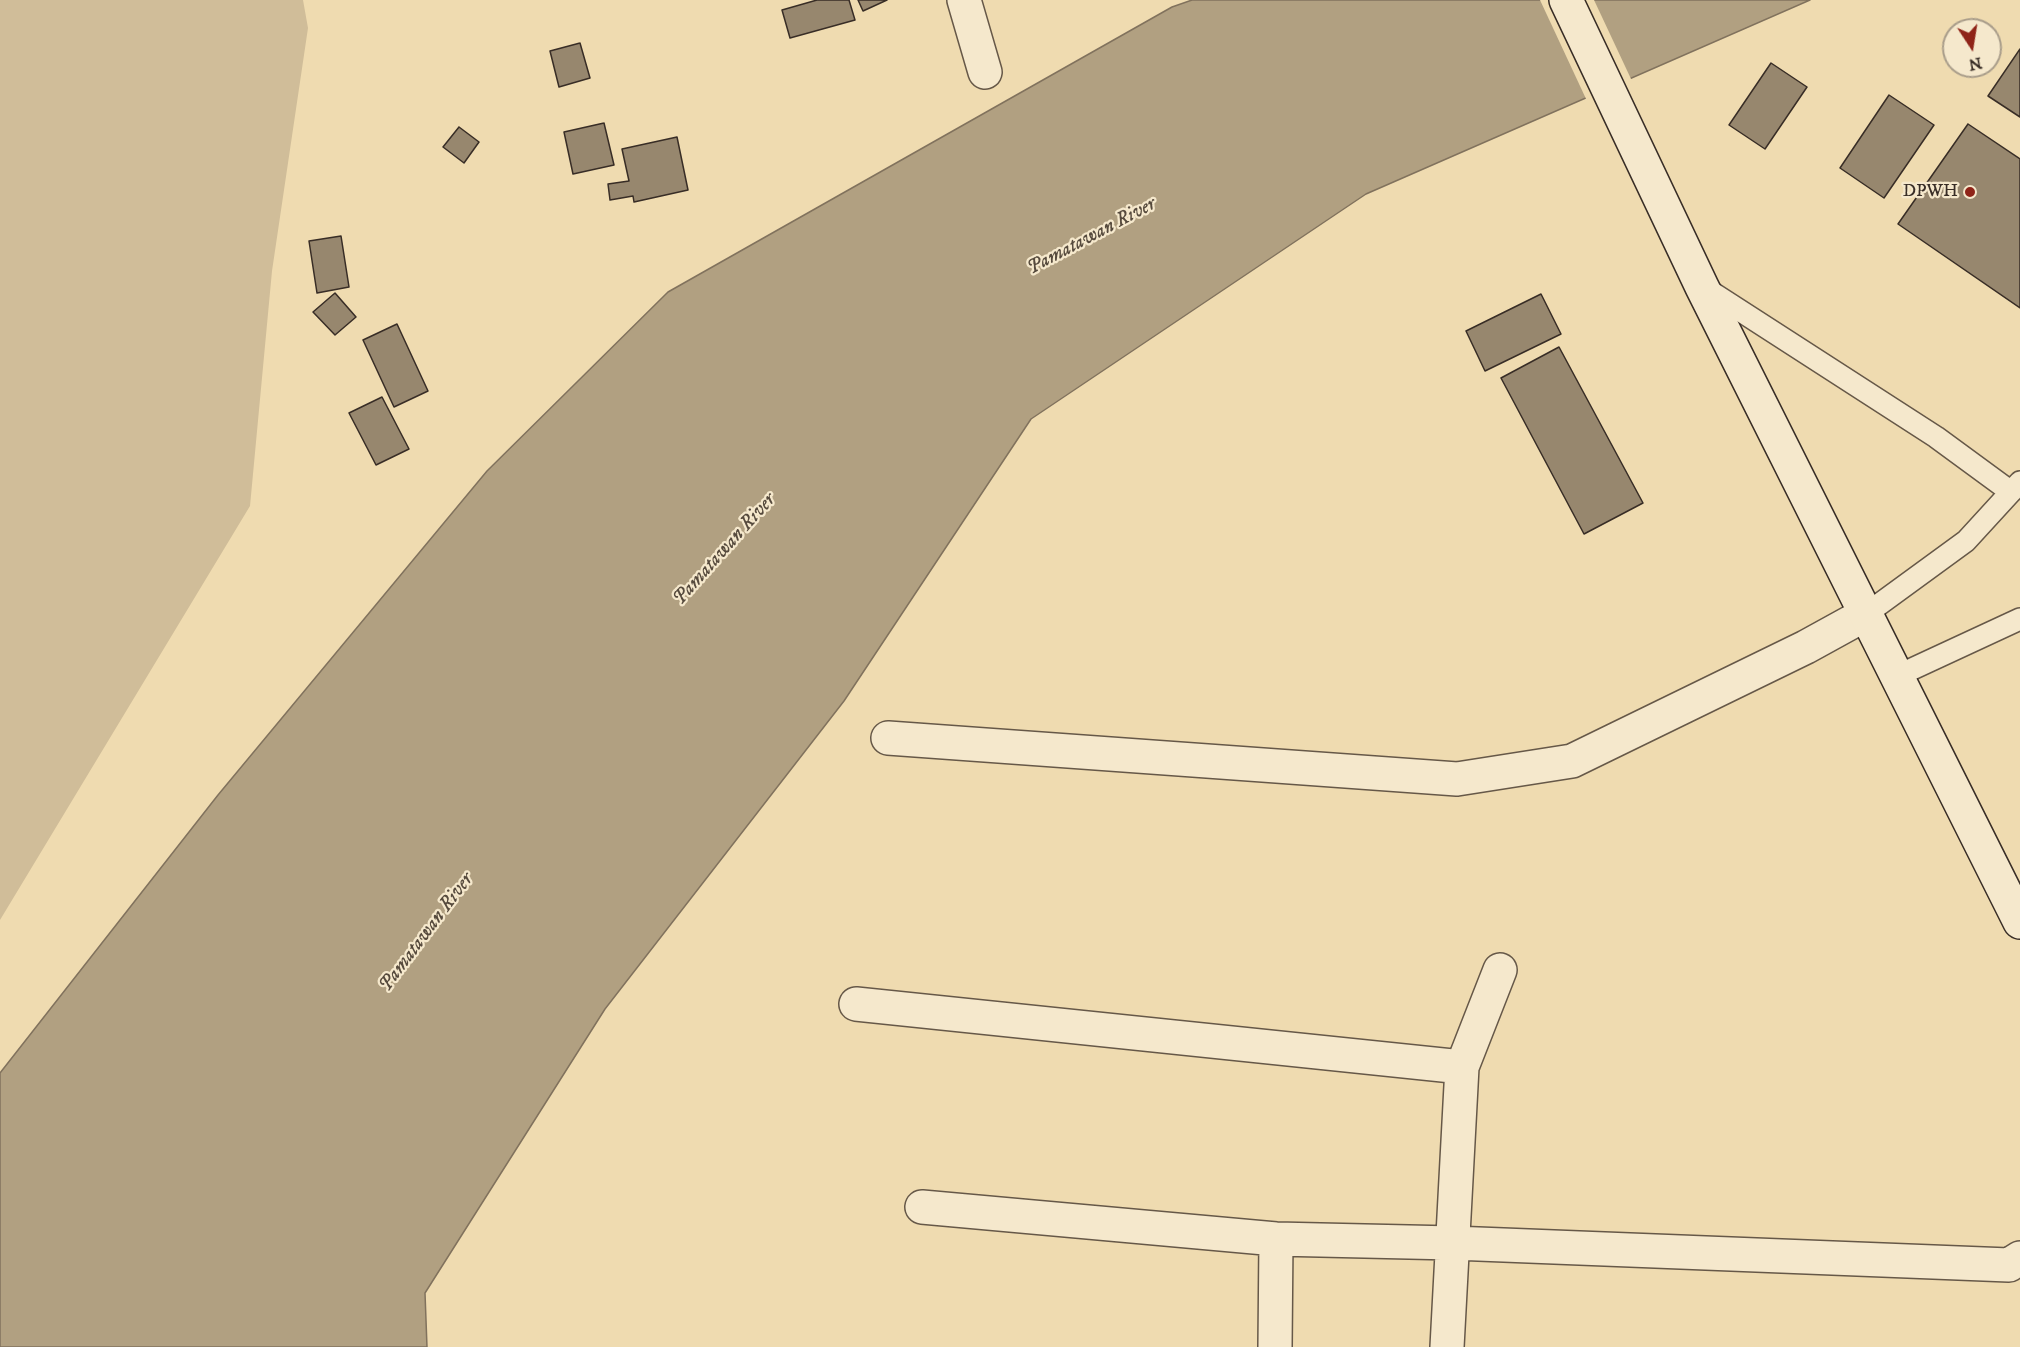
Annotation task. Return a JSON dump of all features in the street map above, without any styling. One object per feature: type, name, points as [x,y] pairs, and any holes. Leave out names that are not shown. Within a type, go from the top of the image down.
[{"type":"street","points":[[964,0],[985,72]]},
{"type":"street","points":[[1566,0],[1702,287],[2020,922]]},
{"type":"street","points":[[888,738],[1457,779],[1572,761],[1806,647],[1866,614]]},
{"type":"street","points":[[1447,1347],[1462,1067],[1500,970]]},
{"type":"street","points":[[856,1004],[1462,1067]]},
{"type":"street","points":[[922,1207],[1276,1239],[1453,1243],[2009,1265],[2020,1258]]},
{"type":"street","points":[[1275,1347],[1276,1239]]},
{"type":"lane","points":[[1702,287],[2016,487],[1966,541],[1866,614]]},
{"type":"lane","points":[[1897,675],[2020,619]]},
{"type":"shaded area","points":[[0,0],[303,0],[308,28],[272,271],[250,506],[0,920]]},
{"type":"water","name":"Pamatawan River","points":[[1192,0],[1810,0],[1366,194],[1031,419],[844,701],[605,1009],[425,1293],[427,1347],[0,1347],[0,1073],[218,795],[487,471],[668,292],[1172,7]]},
{"type":"pier","points":[[1540,0],[1594,0],[1632,81],[1587,101]]},
{"type":"building","points":[[817,0],[849,0],[855,20],[790,38],[782,10]]},
{"type":"building","points":[[858,0],[887,0],[863,11]]},
{"type":"building","points":[[580,43],[590,78],[559,87],[550,51]]},
{"type":"building","points":[[2020,49],[2020,117],[1988,96]]},
{"type":"building","points":[[1771,63],[1807,87],[1765,149],[1729,125]]},
{"type":"building","points":[[1889,95],[1934,125],[1884,198],[1840,168]]},
{"type":"building","points":[[604,123],[614,165],[573,174],[564,132]]},
{"type":"building","name":"DPWH","points":[[1968,124],[2020,159],[2020,308],[1898,224]]},
{"type":"building","points":[[459,127],[479,142],[464,163],[443,147]]},
{"type":"building","points":[[677,137],[688,190],[634,202],[633,196],[610,200],[608,184],[629,181],[622,149]]},
{"type":"building","points":[[341,236],[349,287],[317,293],[309,241]]},
{"type":"building","points":[[335,293],[356,317],[335,335],[313,312]]},
{"type":"building","points":[[1541,294],[1561,334],[1485,371],[1466,331]]},
{"type":"building","points":[[397,324],[428,391],[394,407],[363,340]]},
{"type":"building","points":[[1559,347],[1643,503],[1584,534],[1501,378]]},
{"type":"building","points":[[382,397],[409,449],[376,465],[349,413]]},
{"type":"place","name":"DPWH","points":[[1970,192]]}]
